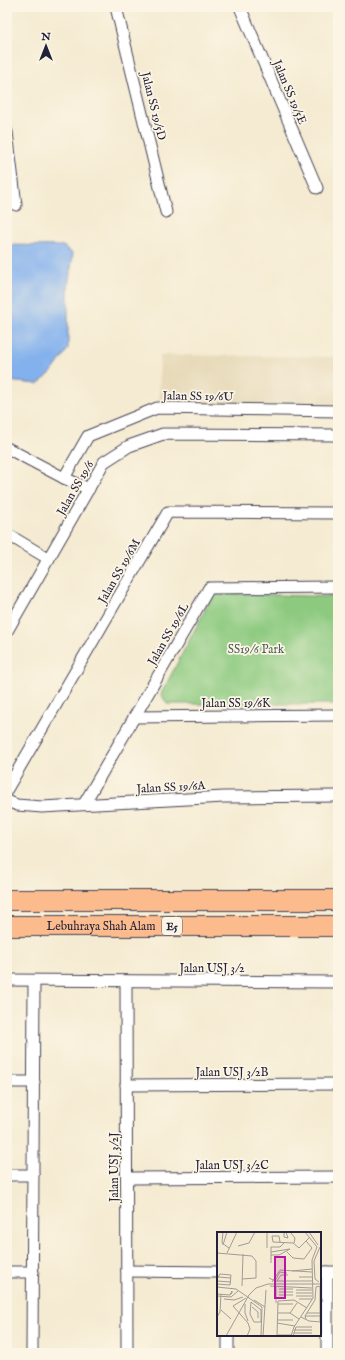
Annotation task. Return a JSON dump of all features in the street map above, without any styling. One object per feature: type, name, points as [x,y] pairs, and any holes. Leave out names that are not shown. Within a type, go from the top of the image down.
[{"type":"highway","name":"E5","points":[[7,900],[338,900]]},
{"type":"highway","name":"Lebuhraya Shah Alam","points":[[7,926],[338,926]]},
{"type":"street","name":"Jalan SS 19/5D","points":[[116,7],[166,212]]},
{"type":"street","name":"Jalan SS 19/5E","points":[[240,7],[317,188]]},
{"type":"street","points":[[7,132],[16,206]]},
{"type":"street","name":"Jalan SS 19/6U","points":[[64,478],[88,436],[157,408],[338,411]]},
{"type":"street","name":"Jalan SS 19/6","points":[[9,624],[49,559],[104,462],[128,446],[163,434],[338,435]]},
{"type":"street","points":[[7,448],[64,478],[89,489]]},
{"type":"street","name":"Jalan SS 19/6M","points":[[7,789],[168,512],[338,513]]},
{"type":"street","points":[[7,534],[49,559]]},
{"type":"street","name":"Jalan SS 19/6L","points":[[84,804],[209,588],[338,587]]},
{"type":"street","name":"Jalan SS 19/6K","points":[[134,717],[338,715]]},
{"type":"street","name":"Jalan SS 19/6A","points":[[7,801],[17,805],[42,807],[224,797],[338,796]]},
{"type":"street","name":"Jalan USJ 3/2","points":[[7,980],[338,982]]},
{"type":"street","points":[[32,1353],[34,980]]},
{"type":"street","name":"Jalan USJ 3/2J","points":[[126,981],[127,1353]]},
{"type":"street","points":[[7,1082],[34,1082]]},
{"type":"street","name":"Jalan USJ 3/2B","points":[[126,1085],[338,1084]]},
{"type":"street","points":[[7,1175],[33,1176]]},
{"type":"street","name":"Jalan USJ 3/2C","points":[[127,1178],[338,1177]]},
{"type":"street","points":[[127,1271],[217,1272]]},
{"type":"street","points":[[7,1272],[33,1272]]},
{"type":"street","points":[[327,1353],[328,1272]]},
{"type":"street","points":[[228,1336],[228,1353]]},
{"type":"shaded area","points":[[160,355],[338,357],[338,407],[159,404]]},
{"type":"green space","name":"SS19/6 Park","points":[[214,593],[338,597],[338,704],[167,704],[161,694]]},
{"type":"water","points":[[7,245],[63,246],[73,254],[68,286],[68,349],[51,373],[38,384],[7,381]]}]
